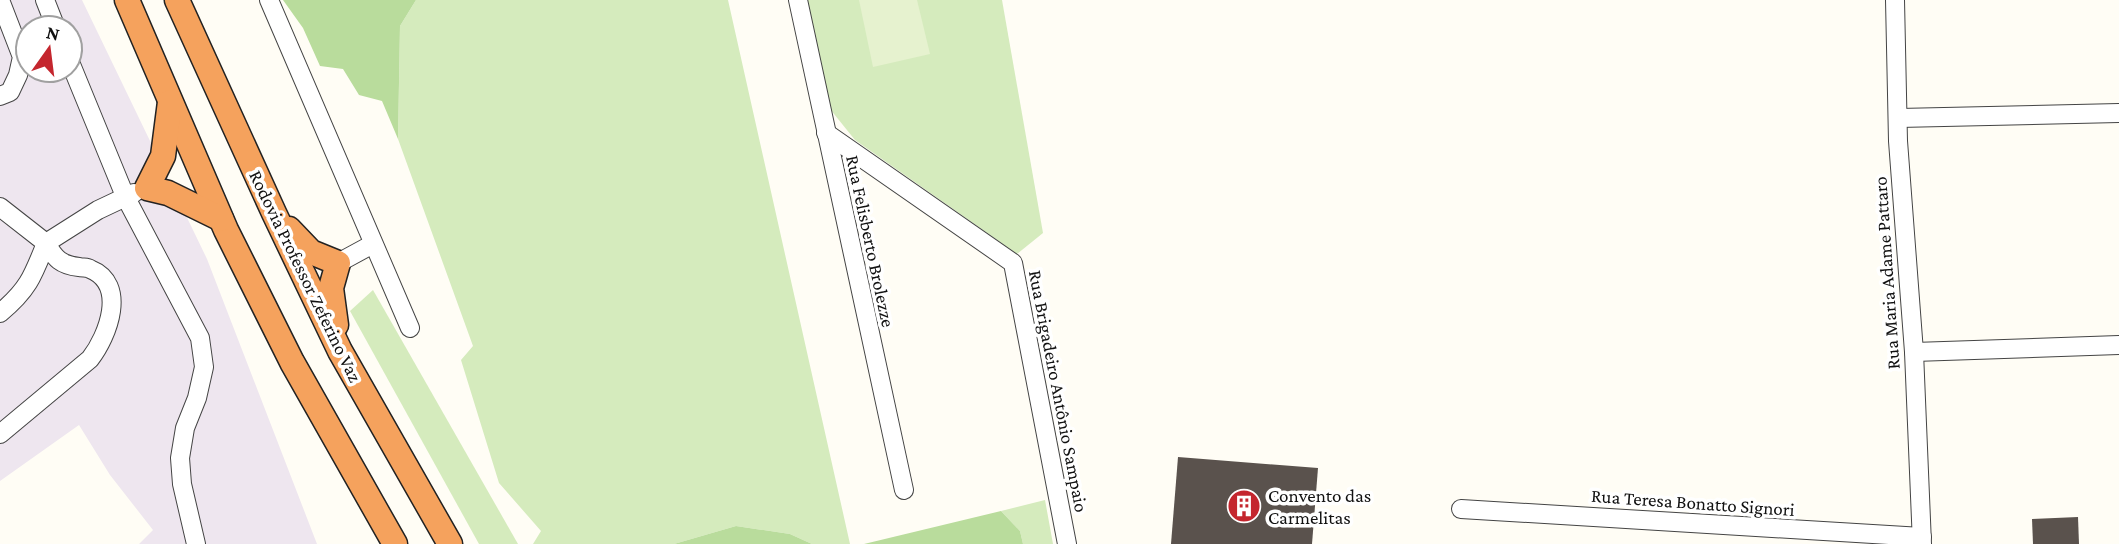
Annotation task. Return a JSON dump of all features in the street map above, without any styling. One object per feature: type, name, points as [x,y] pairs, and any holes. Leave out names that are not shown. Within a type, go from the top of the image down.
[{"type":"highway","points":[[127,0],[221,219],[292,362],[395,544]]},
{"type":"highway","name":"Rodovia Professor Zeferino Vaz","points":[[177,0],[340,351],[450,544]]},
{"type":"highway","points":[[136,192],[163,156],[171,101]]},
{"type":"highway","points":[[136,192],[169,193],[221,219]]},
{"type":"highway","points":[[274,213],[312,252],[338,262],[331,288],[340,351]]},
{"type":"street","points":[[0,0],[22,57],[10,92],[0,96]]},
{"type":"street","points":[[268,0],[410,328]]},
{"type":"street","name":"Rua Felisberto Brolezze","points":[[798,0],[904,490]]},
{"type":"street","name":"Rua Maria Adame Pattaro","points":[[1895,0],[1898,141],[1914,352],[1922,541]]},
{"type":"street","points":[[81,84],[136,192],[200,338],[204,367],[197,398],[185,428],[180,458],[182,484],[196,544]]},
{"type":"street","points":[[1899,118],[2119,113]]},
{"type":"street","name":"Rua Brigadeiro Antônio Sampaio","points":[[826,133],[1013,263],[1067,544]]},
{"type":"street","points":[[0,313],[21,296],[46,243],[98,210],[136,192]]},
{"type":"street","points":[[0,207],[46,243],[55,259],[68,266],[90,269],[107,282],[112,301],[110,321],[102,344],[90,359],[0,434]]},
{"type":"street","points":[[338,262],[373,244]]},
{"type":"street","points":[[1914,352],[2119,345]]},
{"type":"street","name":"Rua Teresa Bonatto Signori","points":[[1461,509],[1922,541]]},
{"type":"shaded area","points":[[0,0],[82,0],[207,259],[317,544],[139,544],[153,530],[110,475],[79,425],[0,481]]},
{"type":"green space","points":[[283,0],[416,0],[400,26],[398,139],[382,101],[359,95],[343,69],[320,66],[303,28]]},
{"type":"green space","points":[[416,0],[728,0],[850,544],[812,544],[790,534],[736,526],[674,544],[533,544],[541,531],[499,483],[461,360],[473,346],[398,139],[400,26]]},
{"type":"green space","points":[[807,0],[1002,0],[1043,233],[1017,254],[855,140],[830,109]]},
{"type":"green space","points":[[859,0],[917,0],[930,54],[873,67]]},
{"type":"green space","points":[[373,290],[518,544],[479,544],[350,311]]},
{"type":"green space","points":[[1045,500],[1053,544],[1023,544],[1020,531],[1001,511]]},
{"type":"green space","points":[[1001,511],[1020,531],[1023,544],[864,544]]},
{"type":"green space","points":[[736,526],[790,534],[812,544],[674,544]]},
{"type":"building","name":"Convento das Carmelitas","points":[[1178,457],[1318,468],[1312,544],[1171,544]]},
{"type":"building","points":[[2078,517],[2079,544],[2033,544],[2032,519]]},
{"type":"place","name":"Convento das Carmelitas","points":[[1244,506]]}]
